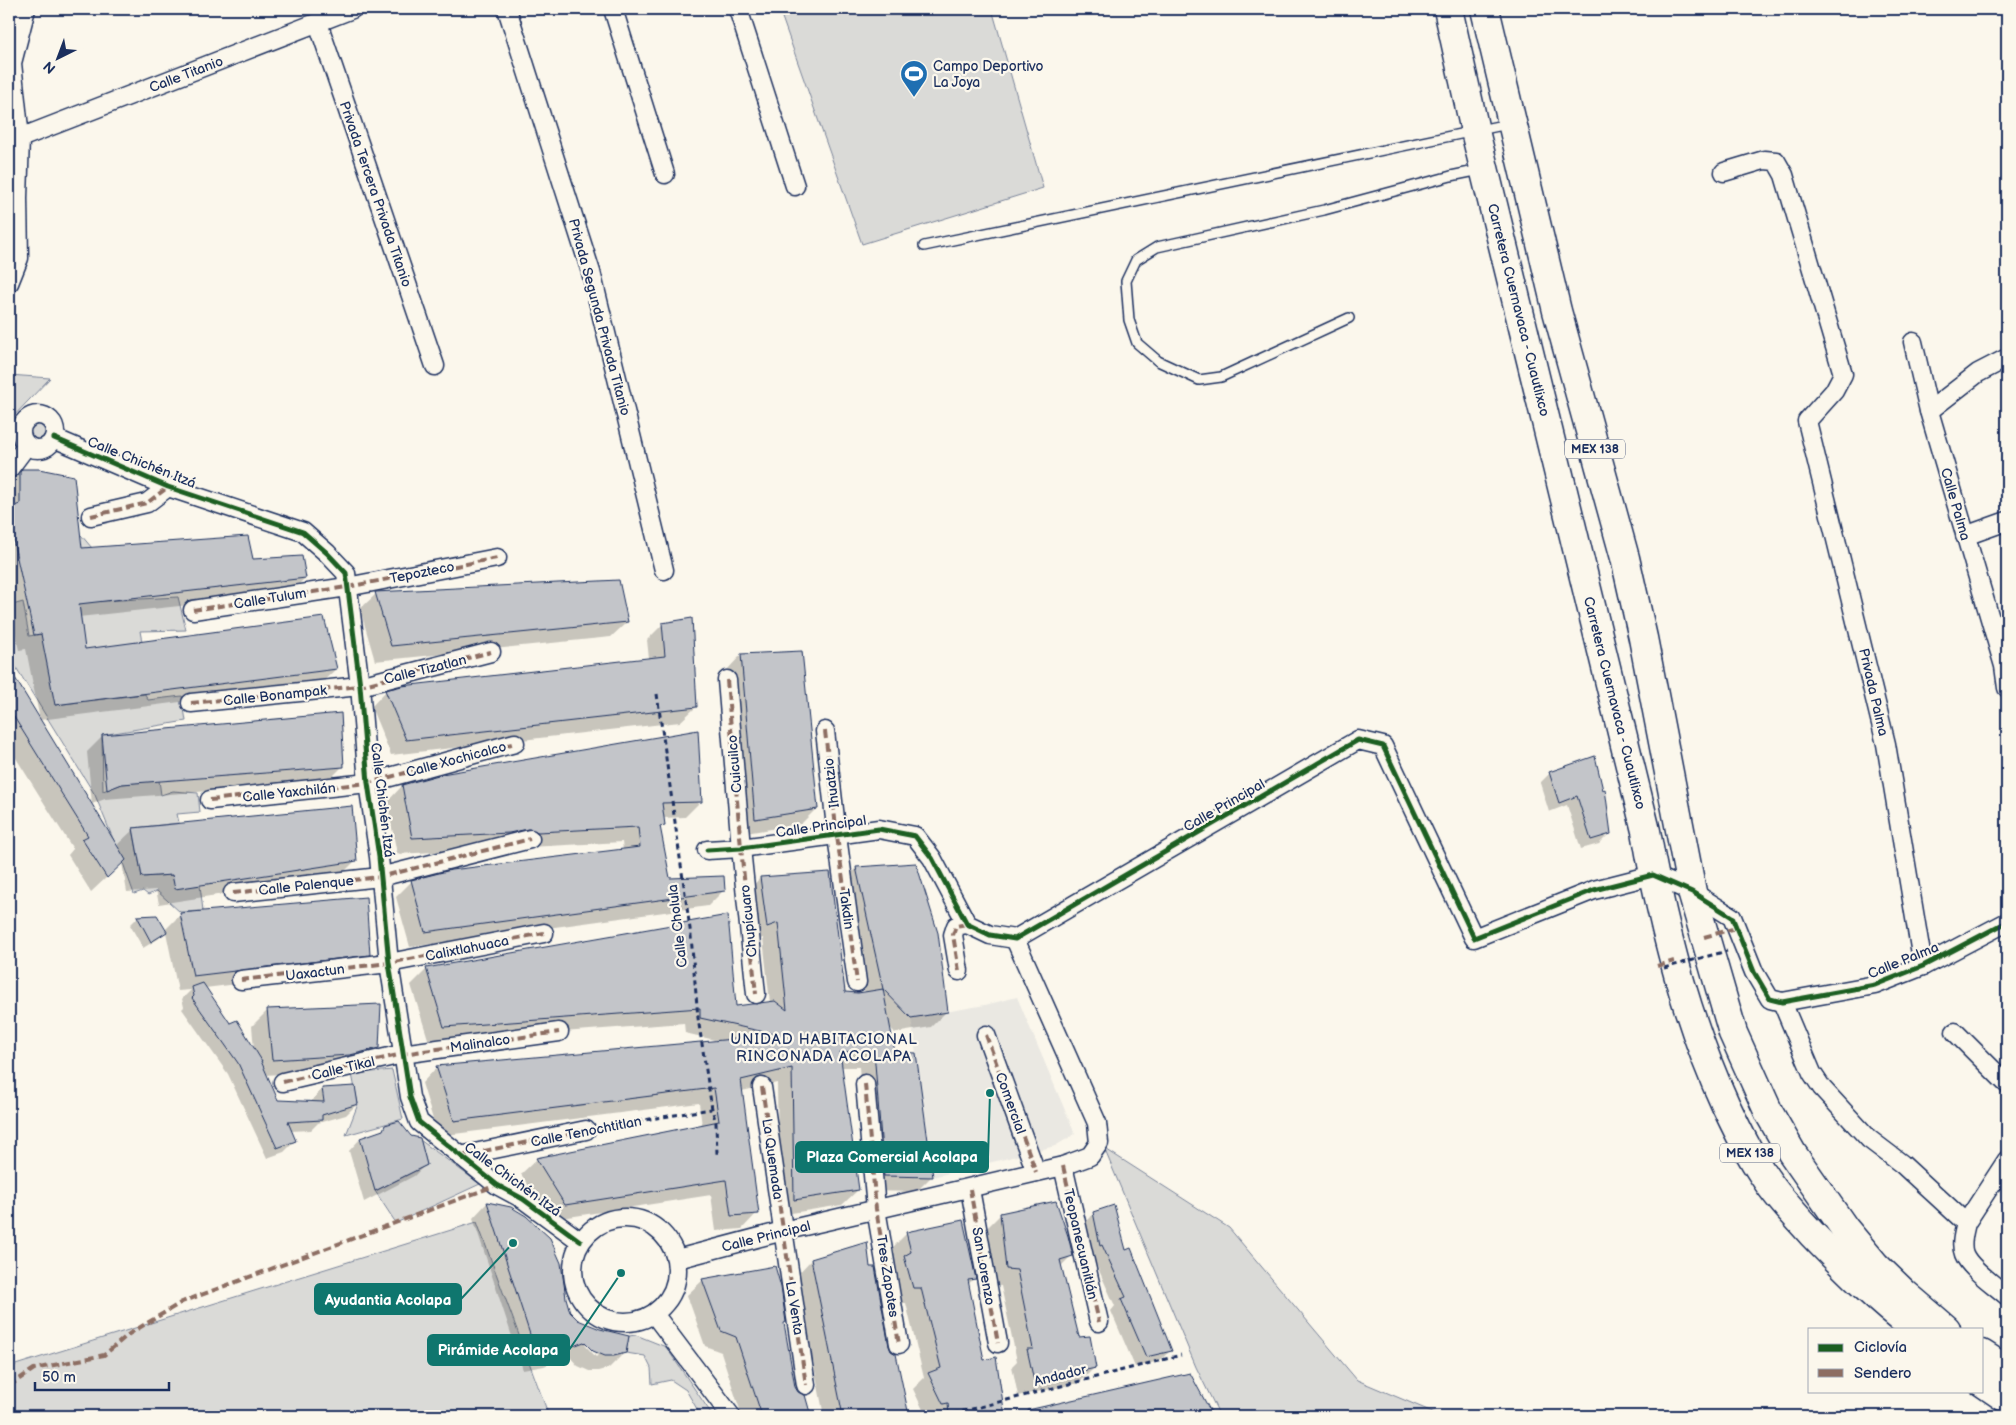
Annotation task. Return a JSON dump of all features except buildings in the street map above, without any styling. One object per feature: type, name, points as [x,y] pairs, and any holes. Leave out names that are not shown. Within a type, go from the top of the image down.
[{"type":"main road","name":"Carretera Cuernavaca - Cuautlixco","points":[[1448,9],[1475,131],[1486,169],[1646,831],[1653,875],[1672,953],[1703,1054],[1744,1143],[1766,1179],[1790,1210],[1851,1274],[1884,1305],[1914,1328]]},
{"type":"main road","name":"MEX 138","points":[[1484,9],[1557,311],[1625,558],[1643,638],[1692,892],[1733,1033],[1769,1113],[1792,1152],[1857,1243],[1875,1265],[1945,1328]]},
{"type":"main road","points":[[1601,649],[1643,638]]},
{"type":"main road","points":[[1984,1355],[2007,1370]]},
{"type":"main road","points":[[1984,1383],[2007,1399]]},
{"type":"street","points":[[9,283],[19,258],[20,138],[10,63],[26,9]]},
{"type":"street","name":"Calle Titanio","points":[[20,138],[352,9]]},
{"type":"street","name":"Privada Segunda Privada Titanio","points":[[507,9],[591,272],[664,570]]},
{"type":"street","points":[[613,9],[665,174]]},
{"type":"street","points":[[738,9],[795,186]]},
{"type":"street","name":"Privada Tercera Privada Titanio","points":[[318,23],[435,366]]},
{"type":"street","name":"Privada Palma","points":[[1724,172],[1764,160],[1776,161],[1784,174],[1843,374],[1834,391],[1807,421],[1886,744],[1923,966]]},
{"type":"street","points":[[1913,342],[1929,411],[1978,373],[2007,358]]},
{"type":"street","name":"Calle Palma","points":[[1929,411],[2004,666],[2007,688]]},
{"type":"street","points":[[33,415],[43,415],[50,420],[55,428],[54,438],[50,444],[43,448],[34,449],[27,445],[22,438],[21,428],[25,420],[33,415]]},
{"type":"street","name":"Calle Chichén Itzá","points":[[54,438],[168,487],[303,532],[327,552],[346,573],[360,686],[368,783],[379,856],[402,1054],[410,1097],[419,1122],[497,1185],[523,1200],[580,1241]]},
{"type":"street","points":[[9,469],[27,445]]},
{"type":"street","points":[[91,516],[148,503],[168,487]]},
{"type":"street","points":[[1965,536],[2007,521]]},
{"type":"street","name":"Tepozteco","points":[[347,587],[497,558]]},
{"type":"street","name":"Calle Tulum","points":[[193,610],[347,587]]},
{"type":"street","name":"Calle Tizatlan","points":[[360,686],[491,652]]},
{"type":"street","name":"Cuicuilco","points":[[727,680],[741,848]]},
{"type":"street","name":"Calle Bonampak","points":[[191,703],[360,686]]},
{"type":"street","name":"Ihuatzio","points":[[824,731],[837,836]]},
{"type":"street","name":"Calle Principal","points":[[677,1258],[876,1209],[970,1189],[1063,1166],[1090,1156],[1099,1143],[1097,1124],[1015,939],[1358,740],[1383,746],[1474,938],[1594,890],[1653,875]]},
{"type":"street","name":"Calle Xochicalco","points":[[368,783],[515,743]]},
{"type":"street","name":"Calle Yaxchilán","points":[[210,800],[368,783]]},
{"type":"street","name":"Calle Principal","points":[[707,850],[741,848],[879,829],[915,836],[932,858],[967,924]]},
{"type":"street","name":"Takdin","points":[[837,836],[857,982]]},
{"type":"street","name":"Calle Palenque","points":[[233,894],[380,877],[530,839]]},
{"type":"street","name":"Chupícuaro","points":[[741,848],[756,994]]},
{"type":"street","points":[[1653,875],[1692,892],[1732,917],[1754,972],[1776,1001],[1812,1073],[1822,1088],[1868,1139],[1902,1164],[1966,1222]]},
{"type":"street","name":"Calle Palma","points":[[1776,1001],[1875,985],[1923,966],[2007,922]]},
{"type":"street","points":[[960,970],[953,935],[956,926],[967,924],[990,935],[1015,939]]},
{"type":"street","name":"Calixtlahuaca","points":[[390,963],[544,933]]},
{"type":"street","name":"Uaxactun","points":[[241,980],[390,963]]},
{"type":"street","name":"Malinalco","points":[[402,1054],[559,1032]]},
{"type":"street","points":[[1956,1032],[2007,1084]]},
{"type":"street","name":"Comercial","points":[[986,1035],[1036,1172]]},
{"type":"street","name":"Calle Tikal","points":[[283,1082],[402,1054]]},
{"type":"street","name":"Tres Zapotes","points":[[865,1084],[876,1209],[899,1344]]},
{"type":"street","name":"La Quemada","points":[[762,1087],[783,1231]]},
{"type":"street","name":"Calle Tenochtitlan","points":[[460,1156],[586,1130]]},
{"type":"street","points":[[2007,1160],[1966,1222],[1962,1244],[1964,1254],[1971,1265],[2007,1296]]},
{"type":"street","name":"Teopanecuanitlán","points":[[1063,1166],[1099,1322]]},
{"type":"street","name":"San Lorenzo","points":[[970,1189],[998,1343]]},
{"type":"street","points":[[622,1217],[646,1221],[666,1236],[677,1258],[677,1280],[669,1300],[654,1314],[632,1322],[608,1320],[588,1307],[575,1287],[572,1264],[580,1241],[598,1224],[622,1217]]},
{"type":"street","name":"La Venta","points":[[783,1231],[806,1385]]},
{"type":"street","points":[[654,1314],[731,1416]]},
{"type":"lane","points":[[924,246],[1512,123]]},
{"type":"lane","points":[[1349,318],[1221,377],[1199,380],[1158,361],[1137,342],[1129,320],[1126,281],[1136,260],[1157,247],[1324,210],[1451,176],[1486,169]]},
{"type":"path","points":[[1664,968],[1727,951]]},
{"type":"shaded area","name":"Campo Deportivo La Joya","points":[[779,9],[992,9],[1043,188],[862,244]]},
{"type":"shaded area","points":[[9,375],[50,378],[9,421]]},
{"type":"shaded area","points":[[41,420],[48,428],[47,442],[38,443],[31,440],[30,431],[34,422]]},
{"type":"shaded area","points":[[81,535],[92,548],[102,601],[178,597],[186,630],[140,631],[142,642],[55,705],[145,694],[148,700],[182,696],[186,721],[102,735],[103,791],[122,784],[159,780],[161,795],[173,791],[198,793],[200,812],[177,814],[179,823],[133,828],[142,877],[172,875],[175,887],[200,885],[203,911],[180,912],[157,891],[148,895],[143,891],[134,894],[95,795],[9,656],[9,606],[23,602],[29,636],[82,628],[70,538]]},
{"type":"shaded area","points":[[1017,997],[1075,1134],[1055,1146],[933,1177],[911,1018],[985,1005]]},
{"type":"shaded area","points":[[392,1070],[403,1119],[346,1135],[358,1104],[352,1074]]},
{"type":"shaded area","points":[[420,1140],[480,1184],[396,1223],[375,1191],[427,1165]]},
{"type":"shaded area","points":[[1104,1148],[1229,1228],[1357,1380],[1442,1416],[1220,1416],[1196,1367]]},
{"type":"shaded area","points":[[477,1222],[549,1416],[9,1416],[9,1367]]},
{"type":"shaded area","points":[[636,1335],[666,1347],[713,1416],[701,1416],[686,1390],[671,1380],[652,1384],[651,1368],[645,1356],[626,1353],[629,1336]]},
{"type":"marked path","points":[[91,516],[147,503],[168,487]]},
{"type":"marked path","points":[[193,610],[347,587],[497,558]]},
{"type":"marked path","points":[[191,703],[360,686],[491,652]]},
{"type":"marked path","points":[[727,680],[741,848],[756,994]]},
{"type":"marked path","points":[[825,731],[857,982]]},
{"type":"marked path","points":[[210,800],[368,783],[515,743]]},
{"type":"marked path","points":[[233,893],[380,877],[530,839]]},
{"type":"marked path","points":[[959,971],[953,935],[956,926],[967,924]]},
{"type":"marked path","points":[[1704,937],[1736,928]]},
{"type":"marked path","points":[[241,980],[389,963],[544,933]]},
{"type":"marked path","points":[[1657,966],[1674,961]]},
{"type":"marked path","points":[[283,1082],[402,1054],[559,1032]]},
{"type":"marked path","points":[[986,1035],[1036,1172]]},
{"type":"marked path","points":[[865,1084],[876,1209],[899,1344]]},
{"type":"marked path","points":[[762,1087],[806,1385]]},
{"type":"marked path","points":[[460,1156],[586,1130]]},
{"type":"marked path","points":[[1063,1166],[1099,1322]]},
{"type":"marked path","points":[[9,1386],[34,1369],[104,1355],[129,1334],[182,1302],[497,1185]]},
{"type":"marked path","points":[[970,1189],[998,1343]]},
{"type":"cycle path","points":[[54,438],[168,487],[303,532],[346,573],[360,686],[368,783],[379,857],[389,963],[410,1097],[419,1122],[497,1185],[523,1199],[580,1241]]},
{"type":"cycle path","points":[[707,850],[741,848],[879,829],[915,836],[932,858],[967,924],[990,935],[1015,939],[1358,740],[1383,746],[1474,938],[1594,890],[1653,875],[1692,892],[1732,917],[1754,972],[1770,999],[1782,1002],[1875,985],[1923,966],[2007,922]]},
{"type":"place","name":"Campo Deportivo La Joya","points":[[914,98]]},
{"type":"place","name":"Plaza Comercial Acolapa","points":[[990,1093]]},
{"type":"place","name":"Ayudantia Acolapa","points":[[513,1243]]},
{"type":"place","name":"Pirámide Acolapa","points":[[621,1273]]},
{"type":"district","name":"UNIDAD HABITACIONAL RINCONADA ACOLAPA","points":[[824,1048]]}]
